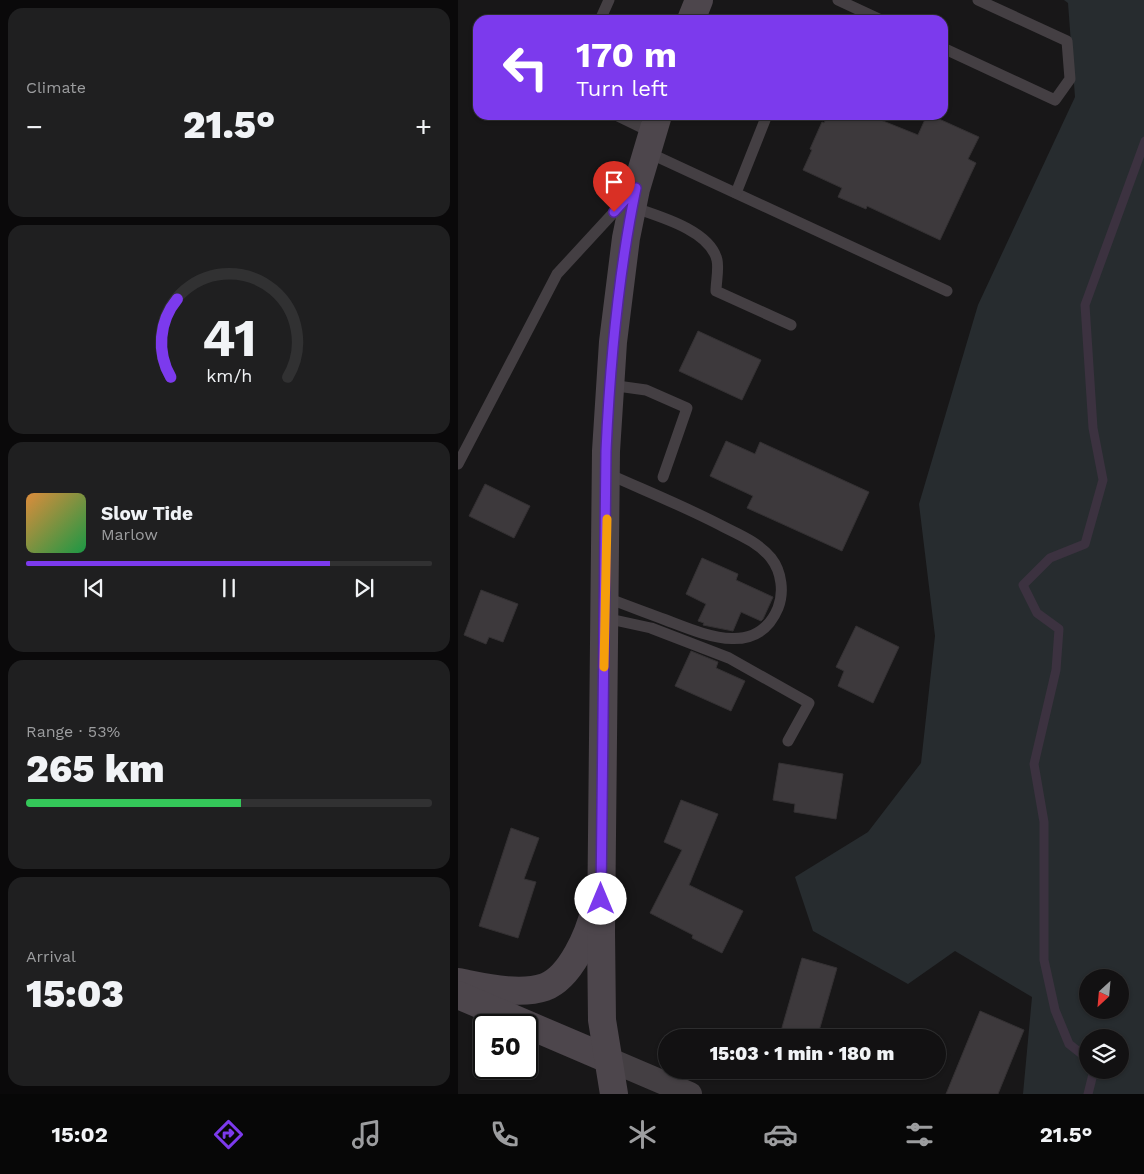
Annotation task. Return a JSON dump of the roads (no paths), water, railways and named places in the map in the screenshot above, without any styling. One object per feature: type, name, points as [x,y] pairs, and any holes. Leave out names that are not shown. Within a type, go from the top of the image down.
[{"type":"main road","points":[[614,1094],[602,1020],[601,883],[606,473],[610,385],[619,286],[634,198],[652,133]]},
{"type":"main road","points":[[458,982],[498,990],[520,991],[546,986],[563,974],[576,957],[586,936],[601,883]]},
{"type":"main road","points":[[458,995],[608,1059]]},
{"type":"street","points":[[608,1059],[690,1094]]},
{"type":"lane","points":[[602,15],[609,0]]},
{"type":"lane","points":[[838,0],[870,15]]},
{"type":"lane","points":[[948,50],[1055,100],[1070,79],[1067,41],[978,0]]},
{"type":"lane","points":[[626,120],[652,133],[736,193],[947,291]]},
{"type":"lane","points":[[736,193],[765,120]]},
{"type":"lane","points":[[458,464],[557,274],[634,198],[681,224],[707,243],[717,260],[716,292],[791,325]]},
{"type":"lane","points":[[610,385],[646,390],[687,408],[663,477]]},
{"type":"lane","points":[[605,608],[721,639],[741,639],[763,631],[773,620],[781,600],[781,580],[772,558],[752,542],[703,516],[606,473]]},
{"type":"lane","points":[[605,608],[730,658],[810,703],[788,741]]},
{"type":"waterway","points":[[1079,1052],[1069,1044],[1055,1010],[1044,960],[1044,822],[1034,764],[1056,670],[1059,629],[1037,613],[1023,585],[1050,558],[1085,544],[1103,480],[1093,428],[1085,305],[1145,141]]},
{"type":"waterway","points":[[1088,1094],[1092,1079]]}]
